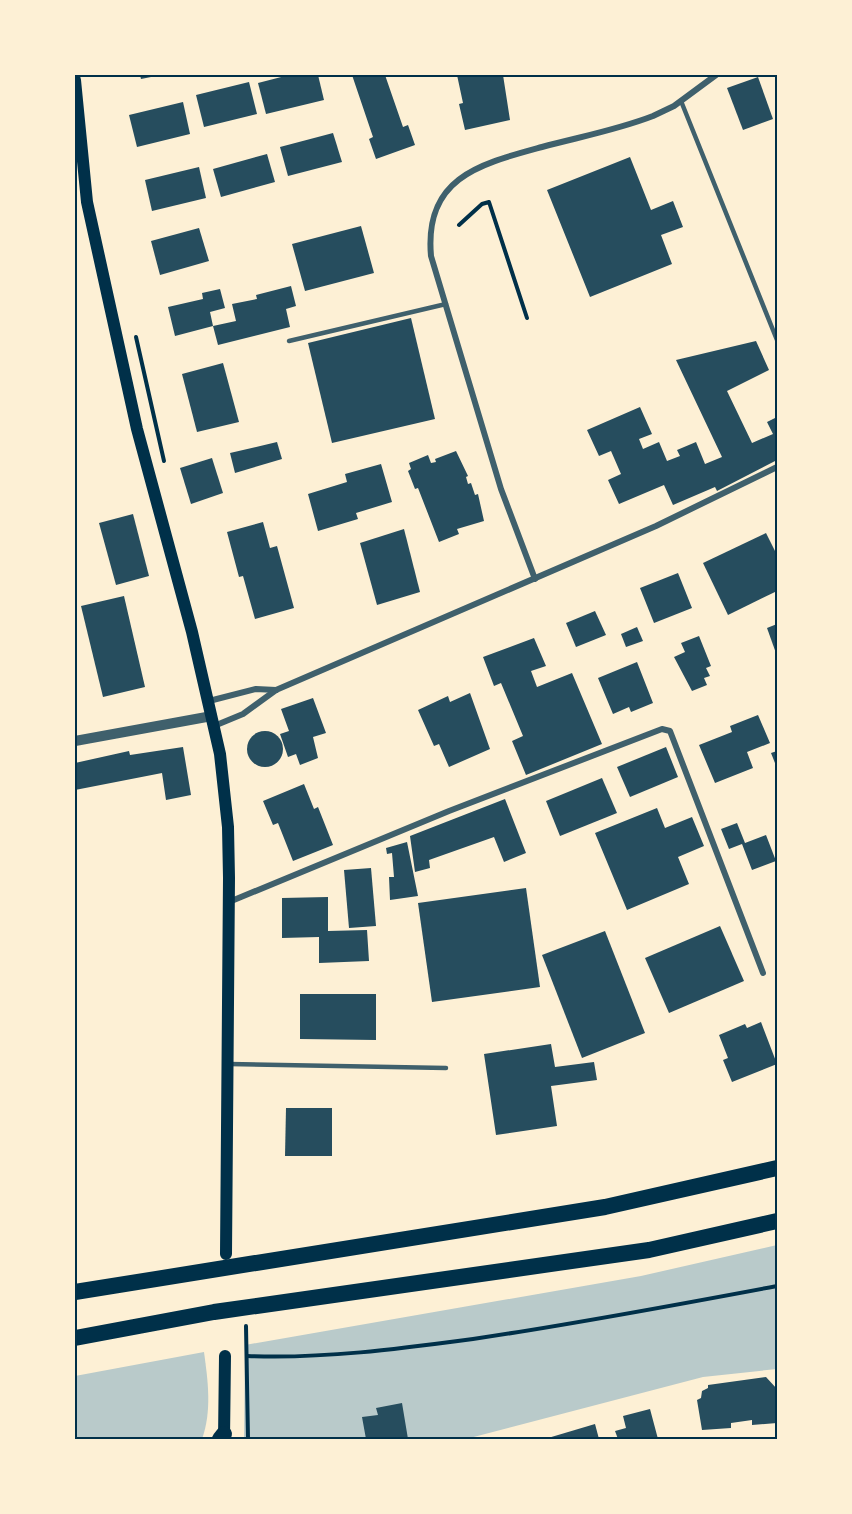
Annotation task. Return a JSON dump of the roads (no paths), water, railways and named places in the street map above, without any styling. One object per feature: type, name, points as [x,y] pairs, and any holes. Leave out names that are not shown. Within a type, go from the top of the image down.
[{"type":"highway","points":[[75,1292],[208,1268],[605,1207],[777,1168]]},
{"type":"highway","points":[[75,1338],[214,1312],[649,1250],[777,1221]]},
{"type":"main road","points":[[75,80],[85,187],[136,429],[209,701],[220,754],[228,827],[229,902],[226,1254]]},
{"type":"main road","points":[[223,1437],[225,1356]]},
{"type":"street","points":[[535,579],[501,489],[431,256],[430,241],[437,209],[459,178],[488,162],[642,120],[681,101],[716,75]]},
{"type":"street","points":[[75,741],[213,721],[243,714],[276,690],[656,526],[777,467]]},
{"type":"street","points":[[209,701],[256,689],[276,690]]},
{"type":"street","points":[[229,902],[449,811],[662,729],[670,732],[763,973]]},
{"type":"lane","points":[[681,101],[777,340]]},
{"type":"lane","points":[[289,341],[446,304]]},
{"type":"lane","points":[[228,1064],[446,1068]]}]
